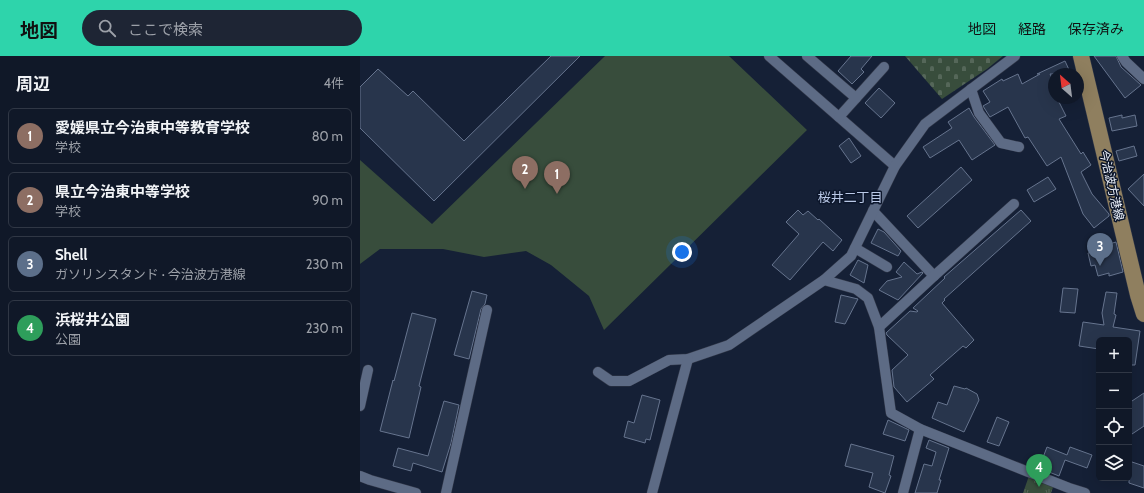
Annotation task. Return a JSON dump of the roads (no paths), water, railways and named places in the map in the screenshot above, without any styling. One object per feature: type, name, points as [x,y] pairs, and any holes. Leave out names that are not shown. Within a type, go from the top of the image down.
[{"type":"main road","name":"今治波方港線","points":[[1081,56],[1136,287],[1144,314]]},
{"type":"street","points":[[769,56],[895,166]]},
{"type":"street","points":[[807,56],[856,98]]},
{"type":"street","points":[[598,372],[611,381],[629,381],[669,360],[688,359],[729,345],[824,280],[851,256],[895,166],[925,124],[1015,56]]},
{"type":"street","points":[[1122,56],[1126,62],[1144,79]]},
{"type":"street","points":[[839,117],[884,67]]},
{"type":"street","points":[[971,89],[979,113],[1001,143],[1019,147]]},
{"type":"street","points":[[879,328],[1014,204]]},
{"type":"street","points":[[873,211],[934,276]]},
{"type":"street","points":[[855,248],[887,267]]},
{"type":"street","points":[[824,280],[856,289],[868,298],[879,328],[891,413],[920,429],[1085,493]]},
{"type":"street","points":[[446,493],[487,310]]},
{"type":"street","points":[[652,493],[688,359]]},
{"type":"street","points":[[360,406],[368,370]]},
{"type":"street","points":[[902,493],[920,429]]},
{"type":"street","points":[[360,476],[416,493]]},
{"type":"place","name":"県立今治東中等学校","points":[[525,189]]},
{"type":"place","name":"愛媛県立今治東中等教育学校","points":[[557,194]]},
{"type":"place","name":"Shell","points":[[1100,266]]},
{"type":"place","name":"浜桜井公園","points":[[1039,487]]},
{"type":"district","name":"桜井二丁目","points":[[850,197]]}]
